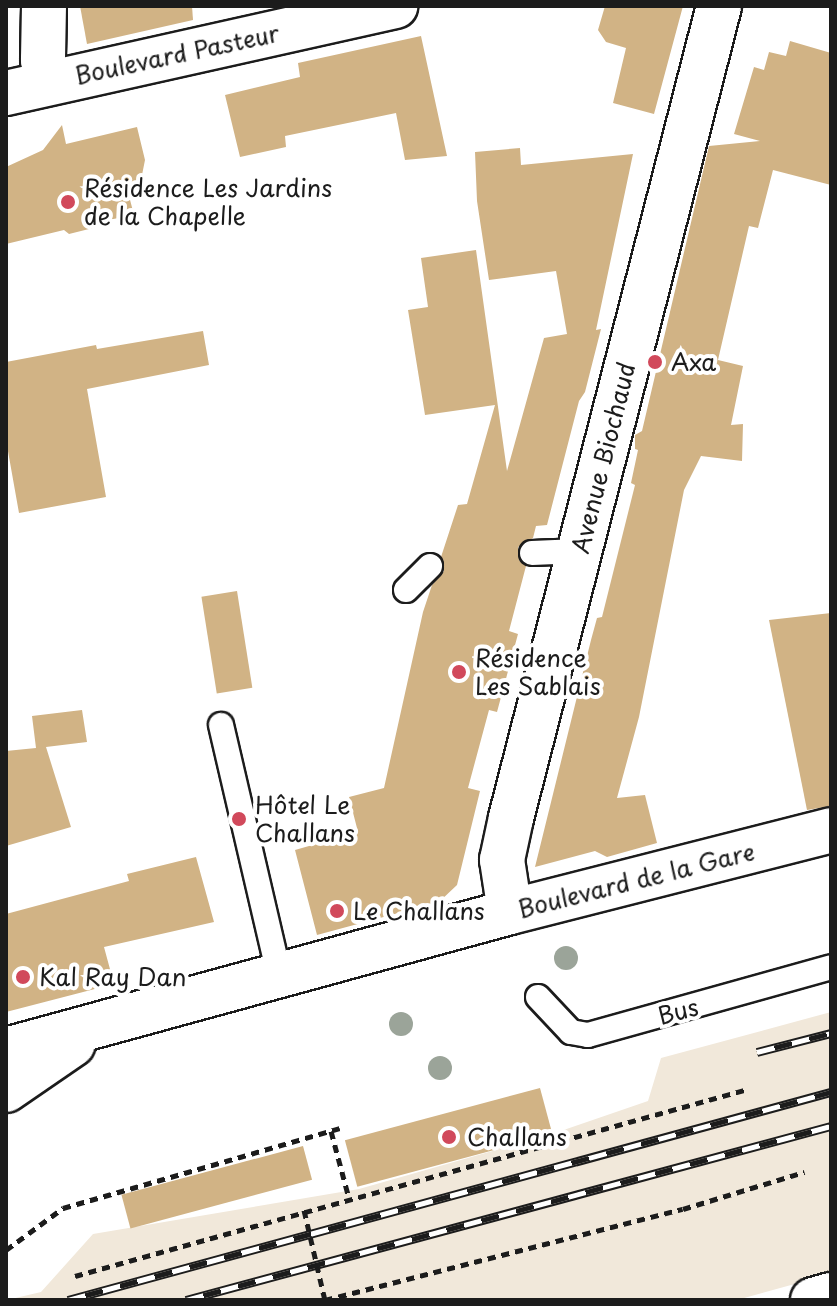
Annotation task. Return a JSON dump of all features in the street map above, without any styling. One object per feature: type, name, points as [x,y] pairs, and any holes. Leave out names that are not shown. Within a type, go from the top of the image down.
[{"type":"street","points":[[26,88],[43,60],[44,6]]},
{"type":"street","name":"Boulevard Pasteur","points":[[26,88],[395,6]]},
{"type":"street","name":"Avenue Biochaud","points":[[510,912],[502,860],[719,6]]},
{"type":"street","name":"Boulevard de la Gare","points":[[6,1050],[510,912],[831,830]]},
{"type":"street","name":"Boulevard de la Gare","points":[[6,1090],[35,1067],[118,1017]]},
{"type":"street","points":[[813,1300],[831,1295]]},
{"type":"lane","points":[[532,553],[579,551]]},
{"type":"lane","points":[[406,590],[430,566]]},
{"type":"lane","points":[[221,725],[279,975]]},
{"type":"lane","name":"Bus","points":[[538,997],[571,1032],[588,1035],[831,967]]},
{"type":"path","points":[[75,1276],[748,1089]]},
{"type":"path","points":[[6,1250],[63,1208],[340,1128]]},
{"type":"path","points":[[331,1131],[349,1198]]},
{"type":"path","points":[[304,1210],[325,1300],[683,1209],[804,1172]]},
{"type":"shaded area","points":[[831,1012],[831,1274],[737,1300],[7,1300],[41,1292],[93,1234],[359,1189],[552,1134],[648,1101],[661,1058]]},
{"type":"building","points":[[80,6],[192,6],[193,20],[87,44]]},
{"type":"building","points":[[605,6],[683,6],[654,114],[613,103],[626,48],[606,42],[598,30]]},
{"type":"building","points":[[421,36],[447,156],[405,160],[396,113],[285,136],[286,147],[240,157],[225,95],[300,77],[298,63]]},
{"type":"building","points":[[790,41],[831,53],[831,185],[773,170],[758,228],[749,226],[718,360],[743,366],[731,425],[743,424],[742,461],[701,456],[684,490],[639,717],[617,798],[645,795],[657,843],[607,857],[595,851],[535,867],[591,640],[597,618],[602,617],[635,485],[631,483],[638,450],[635,449],[635,435],[642,431],[709,146],[760,141],[734,134],[754,67],[764,70],[769,52],[786,56]]},
{"type":"building","name":"Résidence Les Jardins de la Chapelle","points":[[62,125],[66,144],[137,127],[145,160],[141,180],[129,196],[134,215],[103,221],[97,227],[69,234],[64,230],[6,244],[6,167],[43,150]]},
{"type":"building","points":[[520,148],[521,165],[633,154],[596,330],[601,329],[585,392],[579,401],[547,525],[536,526],[533,538],[518,547],[519,560],[526,566],[509,631],[518,634],[497,712],[489,710],[468,788],[480,791],[457,885],[439,902],[317,935],[295,850],[358,832],[349,797],[384,788],[423,612],[432,585],[444,571],[441,557],[458,505],[467,504],[495,405],[425,415],[408,310],[428,307],[421,258],[476,250],[507,471],[544,338],[567,334],[556,271],[489,280],[477,201],[475,152]]},
{"type":"building","points":[[203,331],[209,365],[87,389],[106,497],[19,513],[6,440],[6,362],[96,345],[97,349]]},
{"type":"building","points":[[237,591],[252,688],[217,693],[201,597]]},
{"type":"building","points":[[831,613],[831,806],[807,810],[769,620]]},
{"type":"building","points":[[82,710],[87,742],[46,747],[71,827],[6,846],[6,751],[36,748],[32,716]]},
{"type":"building","points":[[196,857],[214,922],[104,947],[114,984],[6,1012],[6,914],[129,881],[127,874]]},
{"type":"building","name":"Challans","points":[[540,1088],[552,1134],[357,1187],[345,1140]]},
{"type":"building","points":[[303,1146],[312,1180],[130,1228],[121,1195]]},
{"type":"railway","points":[[757,1052],[831,1033]]},
{"type":"railway","points":[[68,1300],[831,1092]]},
{"type":"railway","points":[[186,1300],[831,1126]]},
{"type":"place","name":"Résidence Les Jardins de la Chapelle","points":[[68,202]]},
{"type":"place","name":"Axa","points":[[655,362]]},
{"type":"place","name":"Résidence Les Sablais","points":[[459,672]]},
{"type":"place","name":"Hôtel Le Challans","points":[[239,819]]},
{"type":"place","name":"Le Challans","points":[[337,911]]},
{"type":"place","name":"Kal Ray Dan","points":[[23,977]]},
{"type":"place","name":"Challans","points":[[449,1137]]}]
